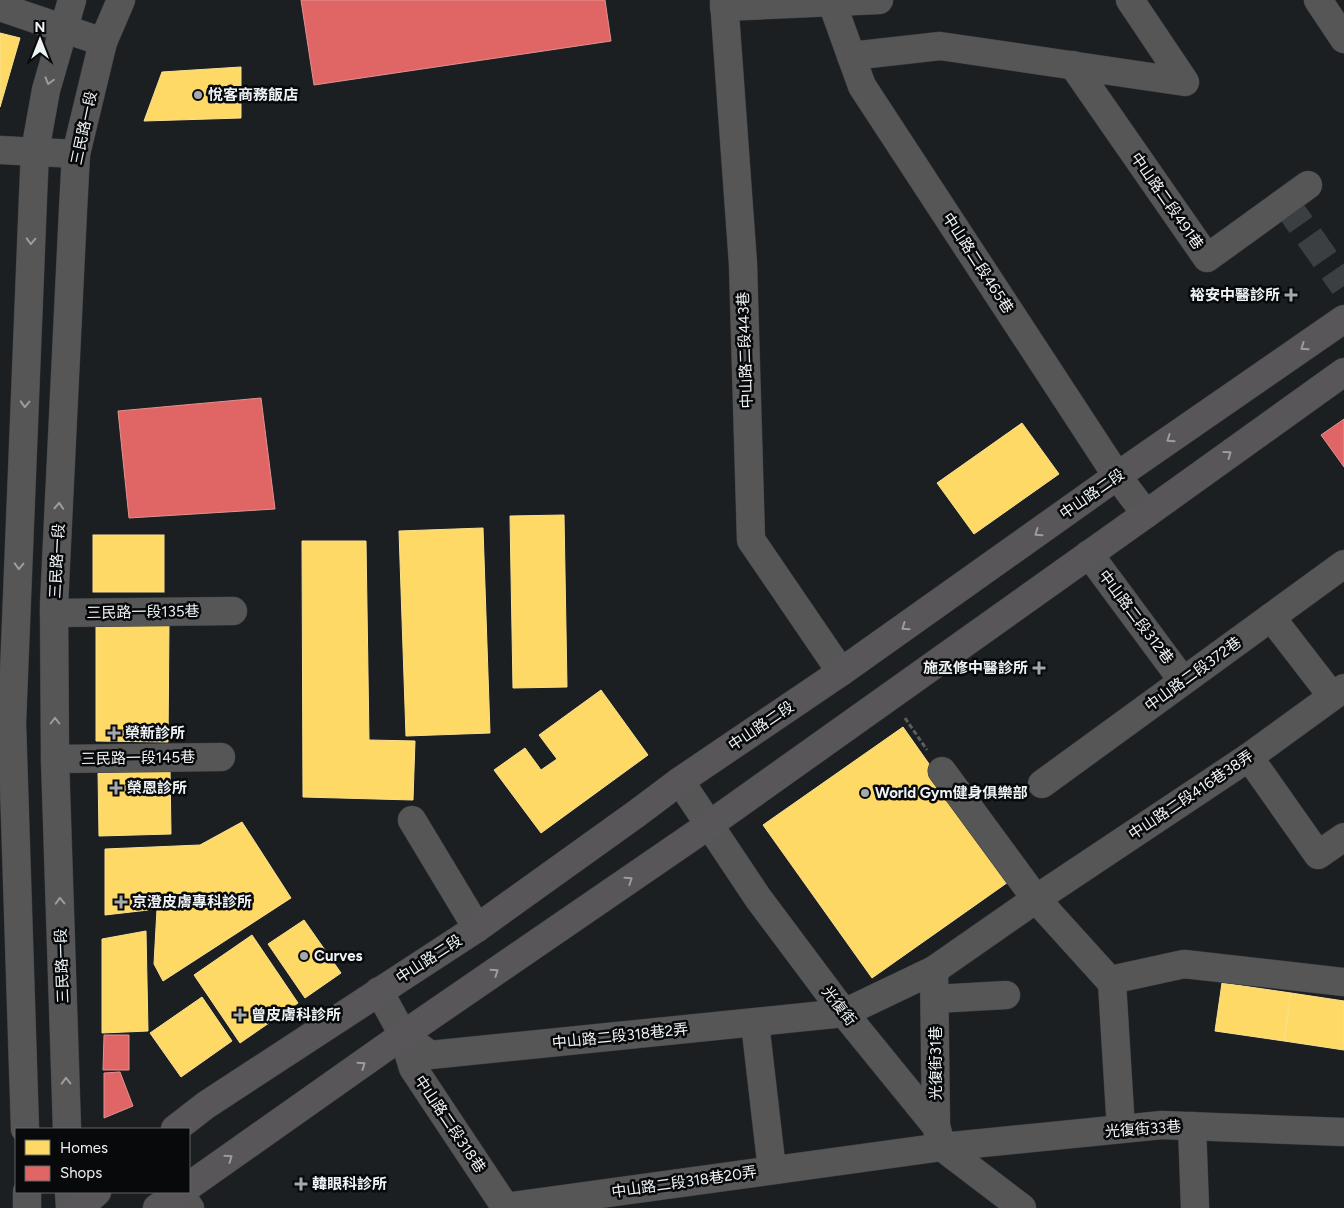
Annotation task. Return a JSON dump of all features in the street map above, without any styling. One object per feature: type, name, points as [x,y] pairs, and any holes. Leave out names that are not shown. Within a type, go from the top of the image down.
[{"type":"main road","name":"中山路二段","points":[[176,1128],[206,1105],[477,928],[680,781],[841,672],[1117,476],[1344,319]]},
{"type":"main road","points":[[190,1190],[403,1035],[709,825],[1344,372]]},
{"type":"main road","points":[[79,1208],[96,1193]]},
{"type":"street","points":[[25,1128],[12,723],[11,477],[35,151],[46,90],[72,0]]},
{"type":"street","name":"三民路一段","points":[[67,1128],[55,759],[54,613],[76,154],[103,42],[121,0]]},
{"type":"street","points":[[724,4],[879,0]]},
{"type":"street","points":[[851,56],[940,46],[1185,82],[1130,0]]},
{"type":"street","points":[[1318,0],[1344,39]]},
{"type":"street","name":"中山路二段465巷","points":[[831,1],[862,86],[1117,476],[1146,514]]},
{"type":"street","name":"中山路二段443巷","points":[[724,4],[743,264],[751,540],[841,672]]},
{"type":"street","points":[[0,7],[103,42]]},
{"type":"street","name":"中山路二段491巷","points":[[1073,65],[1207,258],[1308,185]]},
{"type":"street","points":[[0,150],[76,154]]},
{"type":"street","name":"中山路二段312巷","points":[[1089,554],[1183,681]]},
{"type":"street","name":"中山路二段372巷","points":[[1042,784],[1344,564]]},
{"type":"street","name":"三民路一段135巷","points":[[54,613],[233,611]]},
{"type":"street","points":[[1271,617],[1338,692]]},
{"type":"street","name":"中山路二段416巷38弄","points":[[844,1014],[934,970],[1036,899],[1249,757],[1338,692]]},
{"type":"street","name":"三民路一段145巷","points":[[55,759],[221,757]]},
{"type":"street","points":[[1249,757],[1318,854],[1344,836]]},
{"type":"street","points":[[942,771],[1036,899],[1116,981],[1121,1129]]},
{"type":"street","name":"光復街","points":[[680,781],[758,898],[939,1137],[1022,1208]]},
{"type":"street","points":[[412,820],[477,928]]},
{"type":"street","points":[[1116,981],[1184,964],[1344,982]]},
{"type":"street","name":"光復街31巷","points":[[934,970],[939,1137]]},
{"type":"street","points":[[379,991],[403,1035]]},
{"type":"street","points":[[935,999],[1006,995]]},
{"type":"street","name":"中山路二段318巷2弄","points":[[403,1035],[430,1055],[844,1014]]},
{"type":"street","name":"中山路二段318巷20弄","points":[[755,1023],[772,1170]]},
{"type":"street","name":"中山路二段318巷","points":[[403,1035],[413,1068],[506,1208]]},
{"type":"street","name":"光復街33巷","points":[[939,1137],[1121,1129],[1162,1125],[1344,1132]]},
{"type":"street","points":[[1192,1126],[1196,1208]]},
{"type":"street","name":"中山路二段318巷20弄","points":[[506,1208],[772,1170],[939,1137]]},
{"type":"street","points":[[27,1193],[27,1208]]},
{"type":"street","points":[[69,1193],[70,1208]]},
{"type":"path","points":[[890,696],[942,771]]},
{"type":"building: Homes","points":[[0,33],[20,38],[0,107]]},
{"type":"building: Homes","name":"悅客商務飯店","points":[[241,67],[241,118],[144,121],[162,72]]},
{"type":"building: Homes","points":[[1022,423],[1059,474],[974,534],[937,483]]},
{"type":"building: Homes","points":[[564,515],[567,687],[513,688],[510,516]]},
{"type":"building: Homes","points":[[483,528],[490,733],[406,736],[399,531]]},
{"type":"building: Homes","points":[[93,535],[164,535],[164,592],[93,592]]},
{"type":"building: Homes","points":[[302,541],[366,541],[369,740],[415,741],[413,800],[303,797]]},
{"type":"building: Homes","points":[[96,622],[169,623],[168,742],[96,741]]},
{"type":"building: Homes","points":[[601,690],[648,755],[541,833],[494,770],[525,748],[541,770],[557,759],[539,735]]},
{"type":"building: Homes","points":[[903,727],[1011,880],[872,978],[763,825]]},
{"type":"building: Homes","points":[[170,770],[171,834],[99,836],[98,771]]},
{"type":"building: Homes","points":[[242,822],[291,898],[163,981],[154,964],[157,909],[105,915],[105,849],[200,845]]},
{"type":"building: Homes","points":[[304,920],[341,973],[305,998],[268,944]]},
{"type":"building: Homes","points":[[146,931],[148,1031],[102,1033],[102,939]]},
{"type":"building: Homes","points":[[252,935],[298,1003],[240,1043],[194,975]]},
{"type":"building: Homes","points":[[1222,983],[1291,993],[1284,1041],[1215,1031]]},
{"type":"building: Homes","points":[[1291,993],[1344,1001],[1344,1050],[1284,1041]]},
{"type":"building: Homes","points":[[202,997],[232,1041],[181,1077],[150,1033]]},
{"type":"building: Shops","points":[[301,0],[605,0],[611,41],[314,85]]},
{"type":"building: Shops","points":[[261,398],[275,509],[129,518],[118,411]]},
{"type":"building: Shops","points":[[1344,419],[1344,467],[1321,435]]},
{"type":"building: Shops","points":[[104,1035],[129,1035],[129,1070],[103,1070]]},
{"type":"building: Shops","points":[[120,1072],[133,1106],[104,1118],[104,1073]]},
{"type":"tunnel","points":[[1285,202],[1344,286]]},
{"type":"place","name":"悅客商務飯店","points":[[198,95]]},
{"type":"place","name":"裕安中醫診所","points":[[1291,295]]},
{"type":"place","name":"施丞修中醫診所","points":[[1039,668]]},
{"type":"place","name":"榮新診所","points":[[114,733]]},
{"type":"place","name":"榮恩診所","points":[[116,788]]},
{"type":"place","name":"World Gym健身俱樂部","points":[[865,793]]},
{"type":"place","name":"京澄皮膚專科診所","points":[[121,902]]},
{"type":"place","name":"Curves","points":[[304,956]]},
{"type":"place","name":"曾皮膚科診所","points":[[240,1015]]},
{"type":"place","name":"韓眼科診所","points":[[301,1184]]}]
